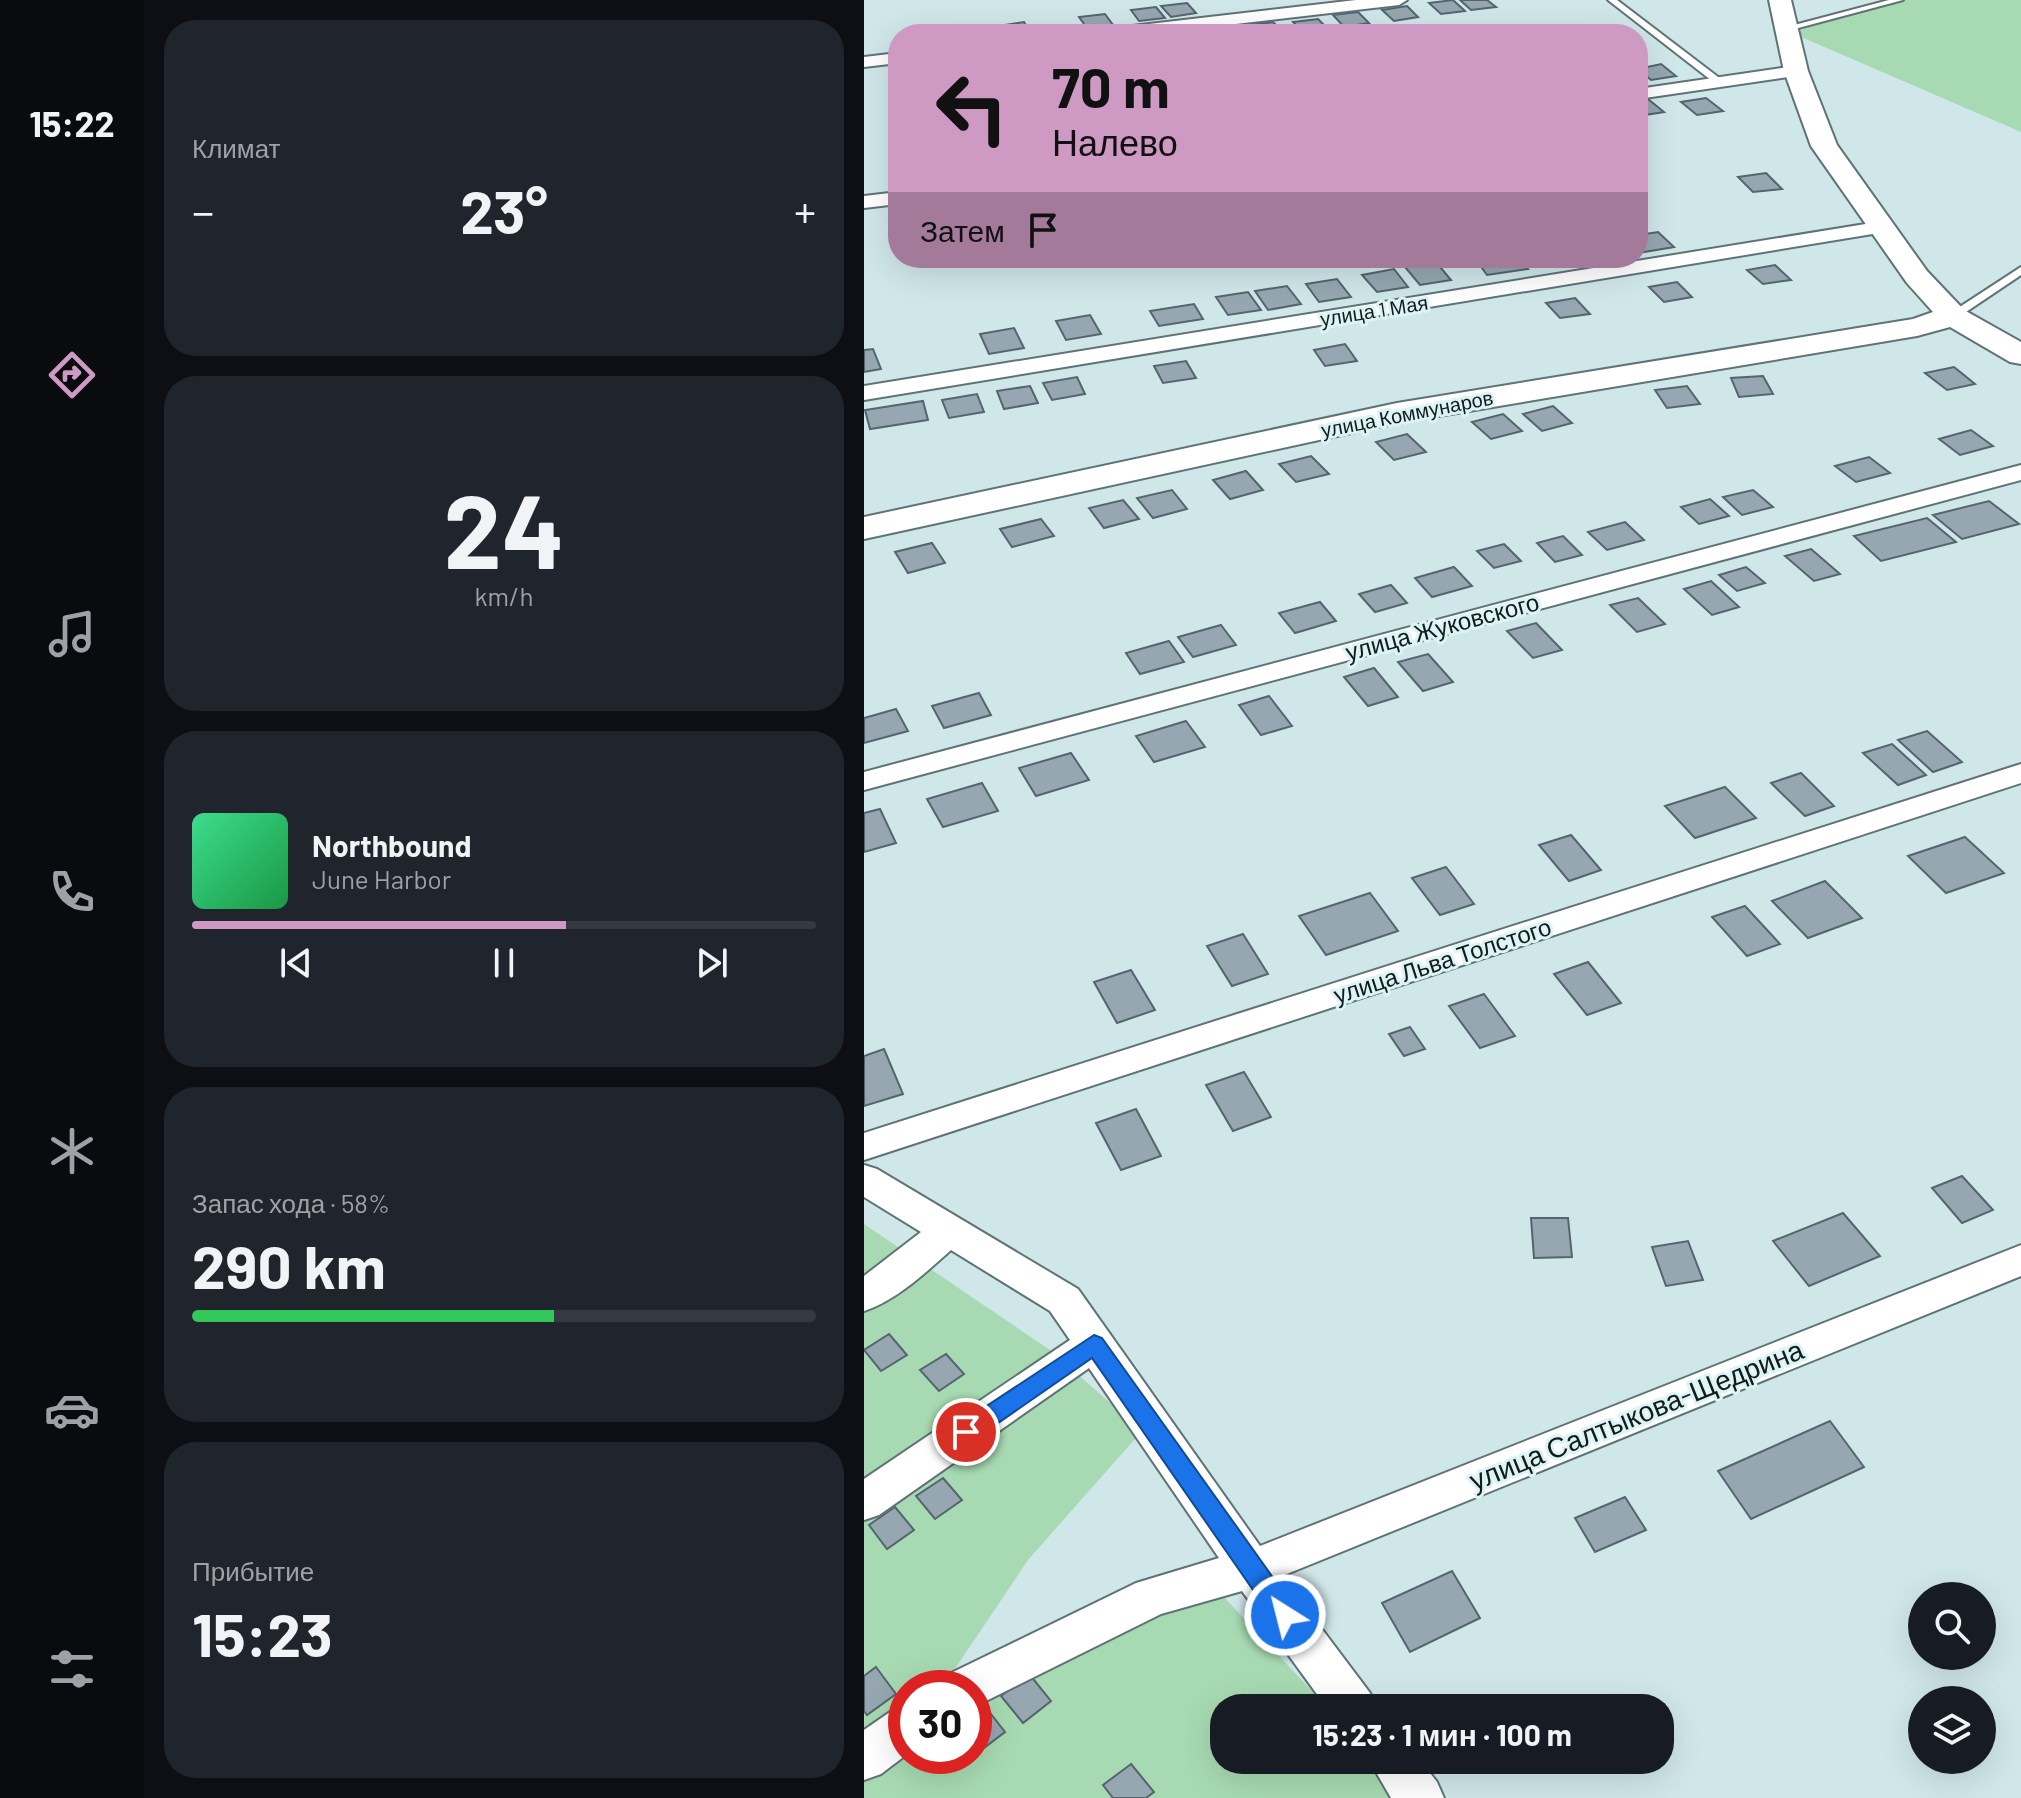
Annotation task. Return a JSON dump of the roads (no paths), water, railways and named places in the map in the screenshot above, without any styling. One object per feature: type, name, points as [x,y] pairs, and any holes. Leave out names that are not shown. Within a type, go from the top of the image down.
[{"type":"main road","points":[[1780,0],[1796,71],[1824,146],[1917,277],[1953,316],[2021,355]]},
{"type":"main road","name":"улица Коммунаров","points":[[864,528],[1397,413],[1917,327],[1953,316]]},
{"type":"street","points":[[1192,24],[1399,0]]},
{"type":"street","points":[[864,62],[888,59]]},
{"type":"street","points":[[1648,93],[1796,71]]},
{"type":"street","points":[[864,202],[888,199]]},
{"type":"street","name":"улица 1 Мая","points":[[1648,265],[1884,227]]},
{"type":"street","name":"улица 1 Мая","points":[[864,393],[1632,268]]},
{"type":"street","name":"улица Жуковского","points":[[864,781],[2021,472]]},
{"type":"street","name":"улица Льва Толстого","points":[[864,1147],[2021,773]]},
{"type":"street","points":[[864,1179],[1064,1300],[1251,1569],[1344,1694]]},
{"type":"street","points":[[864,1296],[902,1270],[949,1230]]},
{"type":"street","name":"улица Салтыкова-Щедрина","points":[[992,1676],[1152,1597],[1251,1569],[2021,1260]]},
{"type":"street","points":[[864,1502],[1094,1344]]},
{"type":"street","points":[[864,1758],[888,1740]]},
{"type":"street","points":[[1402,1774],[1420,1798]]},
{"type":"lane","points":[[1612,0],[1643,24]]},
{"type":"lane","points":[[1787,28],[1899,0]]},
{"type":"lane","points":[[1648,28],[1719,82]]},
{"type":"lane","points":[[1953,316],[2021,270]]}]
